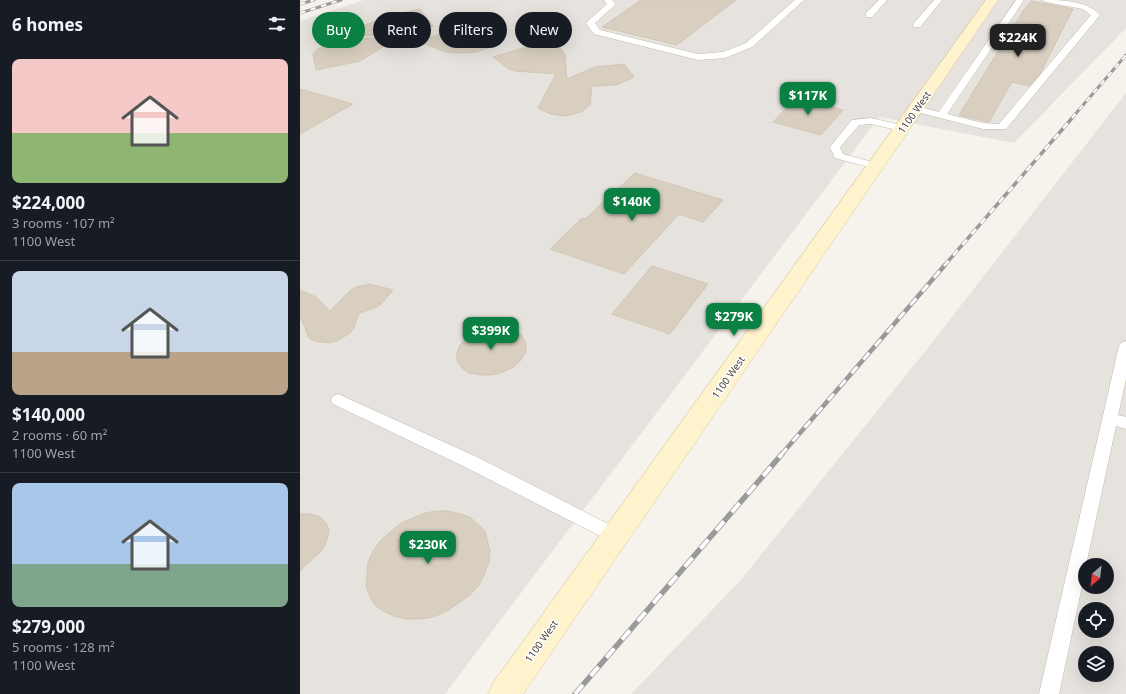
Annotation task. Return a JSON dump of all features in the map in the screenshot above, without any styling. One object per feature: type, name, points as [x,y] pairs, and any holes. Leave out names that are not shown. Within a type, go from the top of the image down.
[{"type":"street","name":"1100 West","points":[[504,694],[992,0]]},
{"type":"lane","points":[[608,0],[612,4],[590,23],[597,32],[698,57],[725,55],[749,45],[800,0]]},
{"type":"lane","points":[[870,15],[883,0]]},
{"type":"lane","points":[[917,25],[938,0]]},
{"type":"lane","points":[[941,116],[1020,0]]},
{"type":"lane","points":[[916,109],[983,126],[1002,127],[1096,15],[1085,7],[1046,0]]},
{"type":"lane","points":[[876,166],[839,156],[835,147],[856,122],[871,121],[902,128]]},
{"type":"lane","points":[[1049,694],[1118,420],[1126,346]]},
{"type":"lane","points":[[338,400],[471,462],[616,536]]},
{"type":"shaded area","points":[[364,0],[1126,0],[1126,28],[1014,143],[879,117],[445,694],[300,694],[300,21],[312,17],[312,48],[365,48],[365,12],[327,12]]},
{"type":"shaded area","points":[[1126,93],[1126,694],[631,694],[740,581],[927,349]]},
{"type":"building","points":[[641,0],[736,0],[677,45],[602,27]]},
{"type":"building","points":[[1031,1],[1073,9],[1040,74],[1029,86],[1012,82],[989,122],[959,115],[1023,11]]},
{"type":"building","points":[[420,9],[422,12],[406,12]]},
{"type":"building","points":[[373,22],[373,35],[365,36],[365,25]]},
{"type":"building","points":[[439,35],[439,48],[488,48],[476,52],[446,52],[431,46],[431,37]]},
{"type":"building","points":[[373,38],[373,48],[381,48],[360,61],[316,70],[313,54],[318,49],[365,48],[365,39]]},
{"type":"building","points":[[523,48],[560,48],[565,55],[567,79],[595,67],[624,64],[634,77],[617,85],[592,86],[590,105],[581,112],[565,116],[550,114],[538,108],[556,74],[515,71],[509,69],[493,57]]},
{"type":"building","points":[[300,89],[322,95],[353,104],[300,134]]},
{"type":"building","points":[[796,98],[843,110],[821,135],[773,122]]},
{"type":"building","points":[[635,173],[723,200],[703,222],[679,214],[624,274],[550,249],[582,218],[585,219]]},
{"type":"building","points":[[652,266],[708,284],[670,334],[612,314]]},
{"type":"building","points":[[370,284],[393,290],[377,307],[359,313],[354,328],[350,333],[337,341],[329,343],[314,341],[309,338],[300,316],[300,290],[316,297],[330,311],[350,291],[356,287]]},
{"type":"building","points":[[497,327],[517,331],[523,337],[526,344],[526,352],[521,360],[514,367],[492,375],[469,373],[462,368],[457,361],[457,353],[460,345],[466,338],[475,332],[486,328]]},
{"type":"building","points":[[449,511],[470,517],[485,531],[490,551],[489,562],[479,585],[470,595],[447,611],[433,617],[406,619],[383,611],[374,604],[366,585],[368,562],[373,551],[381,540],[401,523],[425,513]]},
{"type":"building","points":[[300,514],[311,514],[320,517],[326,523],[329,530],[327,540],[322,550],[300,571]]},
{"type":"railway","points":[[300,4],[314,0]]},
{"type":"railway","points":[[300,13],[341,0]]},
{"type":"railway","points":[[1072,118],[1126,55]]},
{"type":"railway","points":[[944,266],[1073,117]]},
{"type":"railway","points":[[781,455],[945,265]]},
{"type":"railway","points":[[575,694],[782,454]]}]
